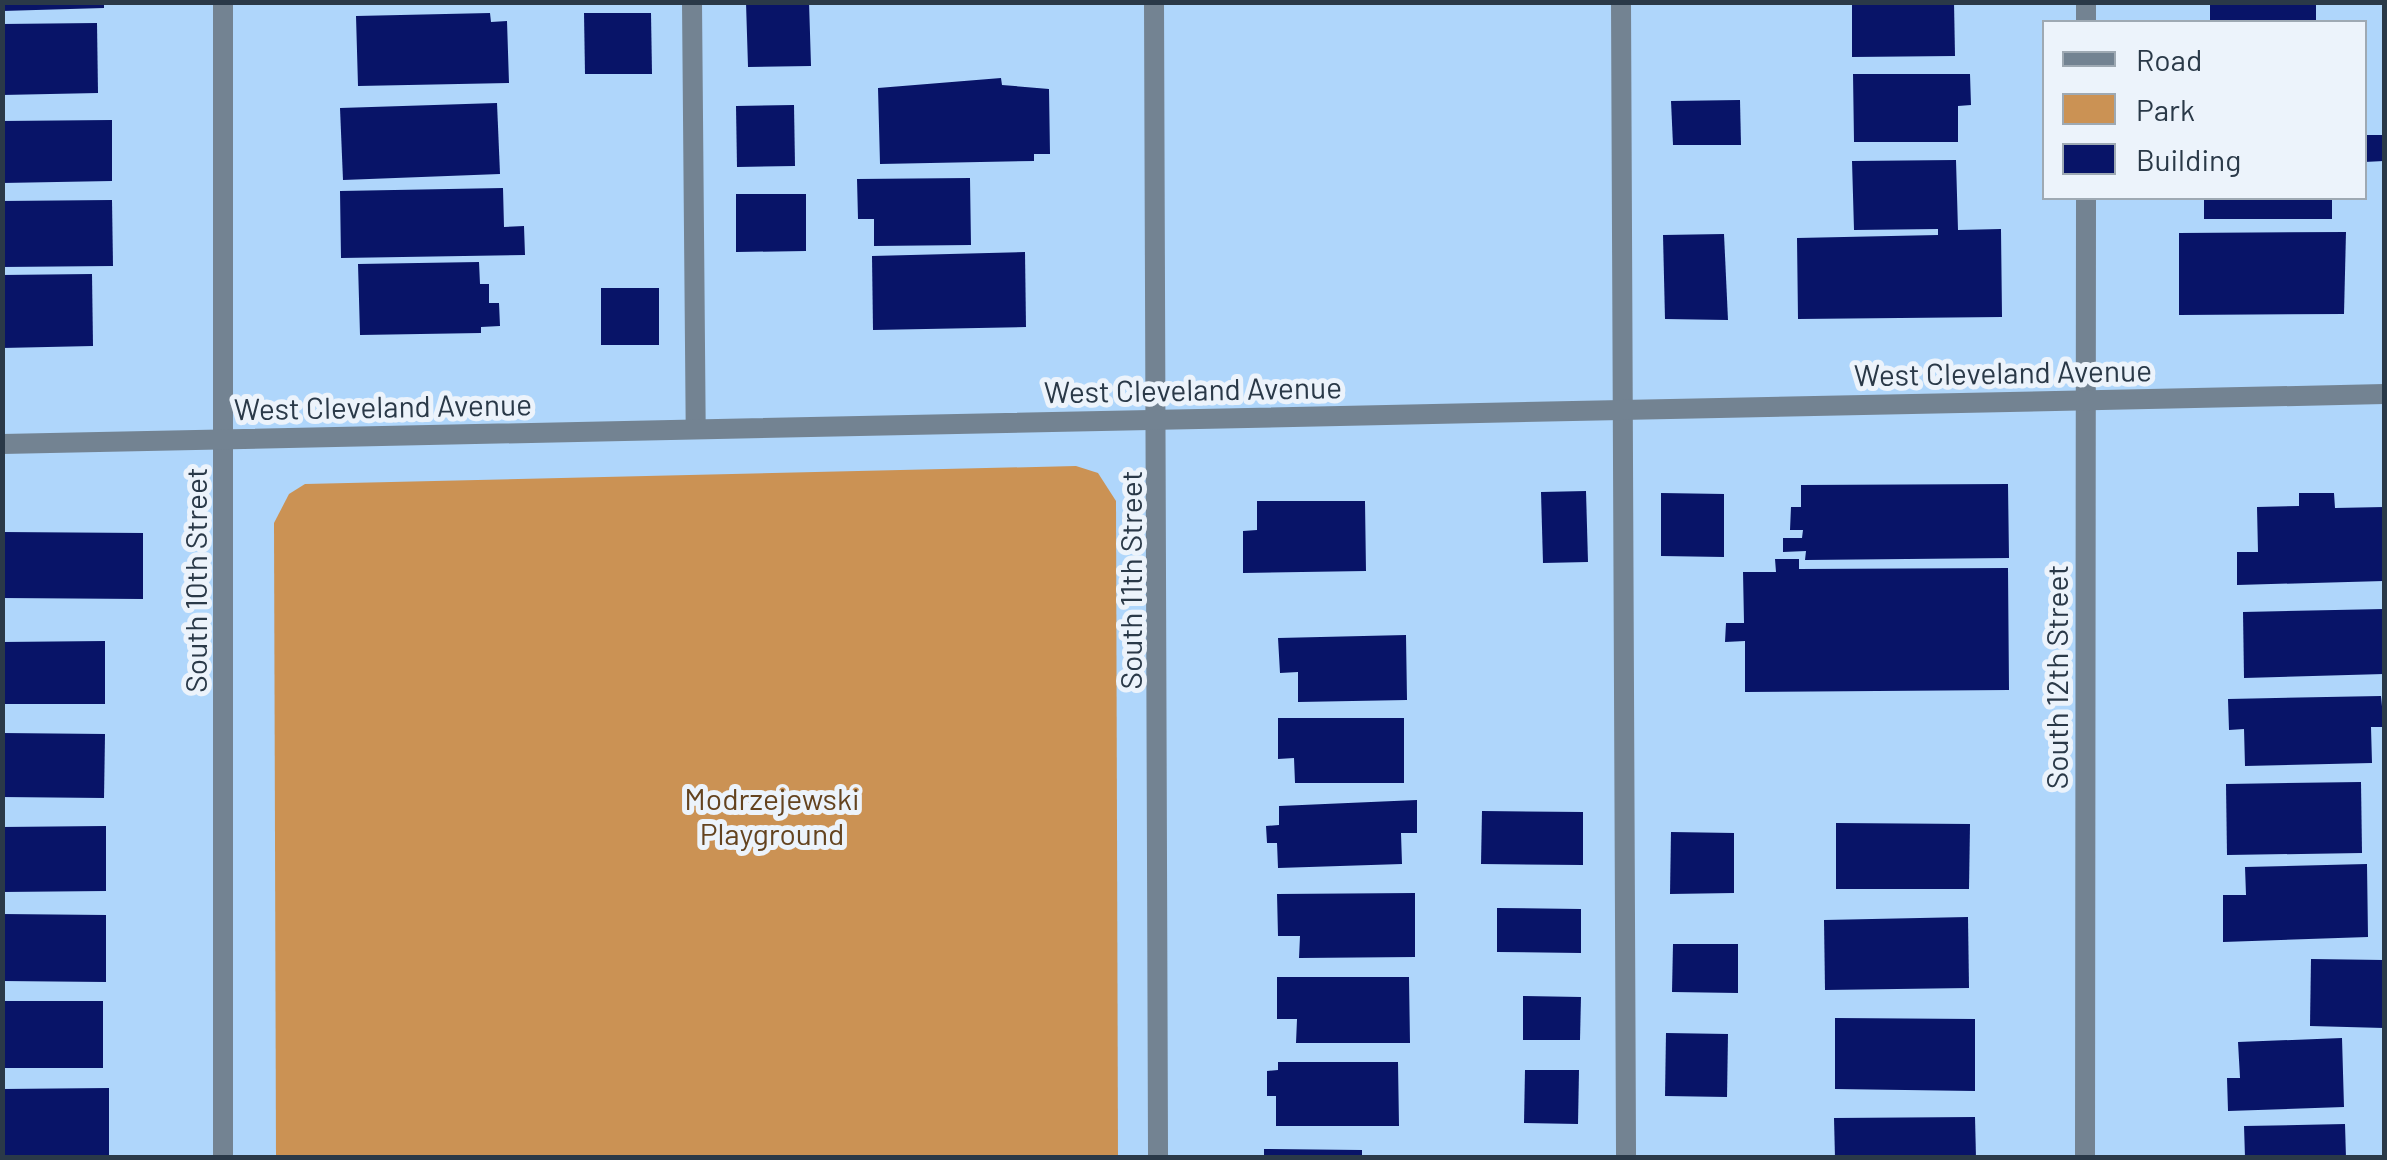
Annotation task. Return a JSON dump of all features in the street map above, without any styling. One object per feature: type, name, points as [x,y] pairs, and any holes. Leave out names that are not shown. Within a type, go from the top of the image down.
[{"type":"street","name":"South 10th Street","points":[[223,2],[224,1158]]},
{"type":"street","points":[[692,2],[696,429]]},
{"type":"street","name":"South 11th Street","points":[[1154,2],[1160,420],[1158,1158]]},
{"type":"street","points":[[1620,2],[1626,1158]]},
{"type":"street","name":"South 12th Street","points":[[2085,1158],[2086,200]]},
{"type":"street","name":"West Cleveland Avenue","points":[[2,444],[2384,394]]},
{"type":"green space","name":"Modrzejewski Playground","points":[[1076,466],[1098,473],[1116,501],[1118,1157],[276,1157],[274,523],[289,494],[305,484]]},
{"type":"building","points":[[2,2],[104,2],[104,8],[2,11]]},
{"type":"building","points":[[746,2],[809,2],[811,66],[748,67]]},
{"type":"building","points":[[1852,2],[1954,2],[1955,56],[1852,57]]},
{"type":"building","points":[[2210,2],[2316,2],[2316,20],[2210,20]]},
{"type":"building","points":[[490,13],[491,22],[507,21],[509,83],[358,86],[356,16]]},
{"type":"building","points":[[584,13],[651,13],[652,74],[585,74]]},
{"type":"building","points":[[97,23],[98,93],[2,95],[2,24]]},
{"type":"building","points":[[1853,74],[1970,74],[1971,105],[1958,106],[1958,142],[1854,142]]},
{"type":"building","points":[[1001,78],[1002,85],[1049,89],[1050,154],[1034,154],[1034,161],[880,164],[878,88]]},
{"type":"building","points":[[1740,100],[1741,145],[1673,145],[1671,101]]},
{"type":"building","points":[[497,103],[500,174],[343,180],[340,108]]},
{"type":"building","points":[[794,105],[795,166],[737,167],[736,106]]},
{"type":"building","points":[[112,120],[112,181],[2,183],[2,121]]},
{"type":"building","points":[[2367,135],[2384,135],[2384,161],[2367,162]]},
{"type":"building","points":[[1956,160],[1958,230],[2001,229],[2002,317],[1798,319],[1797,238],[1938,235],[1938,229],[1854,230],[1852,161]]},
{"type":"building","points":[[970,178],[971,245],[874,246],[874,219],[858,219],[857,179]]},
{"type":"building","points":[[503,188],[504,227],[524,226],[525,255],[341,258],[340,191]]},
{"type":"building","points":[[736,194],[806,194],[806,251],[736,252]]},
{"type":"building","points":[[112,200],[113,266],[2,267],[2,201]]},
{"type":"building","points":[[2204,200],[2332,200],[2332,219],[2204,219]]},
{"type":"building","points":[[2346,232],[2344,314],[2179,315],[2179,233]]},
{"type":"building","points":[[1724,234],[1728,320],[1665,319],[1663,235]]},
{"type":"building","points":[[1025,252],[1026,327],[873,330],[872,256]]},
{"type":"building","points":[[479,262],[480,284],[489,284],[489,303],[499,303],[500,326],[481,327],[481,333],[360,335],[358,264]]},
{"type":"building","points":[[92,274],[93,346],[2,348],[2,275]]},
{"type":"building","points":[[601,288],[659,288],[659,345],[601,345]]},
{"type":"building","points":[[2008,484],[2009,558],[1805,560],[1806,551],[1783,552],[1783,538],[1802,538],[1803,530],[1790,530],[1791,507],[1801,507],[1801,485]]},
{"type":"building","points":[[1586,491],[1588,562],[1543,563],[1541,492]]},
{"type":"building","points":[[1661,493],[1724,494],[1724,557],[1661,556]]},
{"type":"building","points":[[2299,493],[2334,493],[2335,508],[2384,507],[2384,581],[2237,585],[2237,552],[2258,552],[2257,507],[2299,506]]},
{"type":"building","points":[[1257,501],[1365,501],[1366,571],[1243,573],[1243,531],[1257,530]]},
{"type":"building","points":[[2,532],[143,533],[143,599],[2,598]]},
{"type":"building","points":[[1775,559],[1799,559],[1799,569],[2008,568],[2009,690],[1745,692],[1745,641],[1725,642],[1726,623],[1744,623],[1743,572],[1776,572]]},
{"type":"building","points":[[2384,609],[2384,674],[2244,678],[2243,612]]},
{"type":"building","points":[[1406,635],[1407,700],[1298,702],[1298,672],[1280,673],[1278,638]]},
{"type":"building","points":[[105,641],[105,704],[2,704],[2,642]]},
{"type":"building","points":[[2381,696],[2384,727],[2371,727],[2372,763],[2245,766],[2244,729],[2229,730],[2228,699]]},
{"type":"building","points":[[1278,718],[1404,718],[1404,783],[1295,783],[1294,758],[1278,759]]},
{"type":"building","points":[[2,733],[105,734],[104,798],[2,797]]},
{"type":"building","points":[[2361,782],[2362,853],[2227,855],[2226,784]]},
{"type":"building","points":[[1417,800],[1417,833],[1401,833],[1402,864],[1278,868],[1277,843],[1267,843],[1266,826],[1279,825],[1279,806]]},
{"type":"building","points":[[1482,811],[1583,812],[1583,865],[1481,864]]},
{"type":"building","points":[[1836,823],[1970,824],[1969,889],[1836,889]]},
{"type":"building","points":[[106,826],[106,891],[2,892],[2,827]]},
{"type":"building","points":[[1671,832],[1734,833],[1734,893],[1670,894]]},
{"type":"building","points":[[2367,864],[2368,937],[2223,942],[2223,895],[2246,895],[2245,867]]},
{"type":"building","points":[[1415,893],[1415,957],[1299,958],[1300,936],[1278,936],[1277,894]]},
{"type":"building","points":[[1497,908],[1581,909],[1581,953],[1497,952]]},
{"type":"building","points":[[2,914],[106,915],[106,982],[2,981]]},
{"type":"building","points":[[1968,917],[1969,988],[1825,990],[1824,920]]},
{"type":"building","points":[[1673,944],[1738,944],[1738,993],[1672,992]]},
{"type":"building","points":[[2311,959],[2384,960],[2384,1028],[2310,1026]]},
{"type":"building","points":[[1277,977],[1409,977],[1410,1043],[1296,1043],[1297,1019],[1277,1019]]},
{"type":"building","points":[[1523,996],[1581,997],[1580,1040],[1523,1040]]},
{"type":"building","points":[[2,1001],[103,1001],[103,1068],[2,1068]]},
{"type":"building","points":[[1835,1018],[1975,1019],[1975,1091],[1835,1089]]},
{"type":"building","points":[[1666,1033],[1728,1034],[1727,1097],[1665,1096]]},
{"type":"building","points":[[2342,1038],[2344,1107],[2228,1111],[2227,1078],[2240,1078],[2238,1042]]},
{"type":"building","points":[[1278,1062],[1398,1062],[1399,1126],[1276,1126],[1276,1096],[1267,1096],[1267,1071],[1278,1070]]},
{"type":"building","points":[[1525,1070],[1579,1070],[1578,1124],[1524,1123]]},
{"type":"building","points":[[109,1088],[109,1155],[3,1156],[3,1089]]},
{"type":"building","points":[[1975,1117],[1976,1158],[1835,1158],[1834,1118]]},
{"type":"building","points":[[2345,1124],[2346,1158],[2245,1158],[2244,1126]]},
{"type":"building","points":[[1264,1149],[1362,1150],[1362,1158],[1264,1158]]}]
